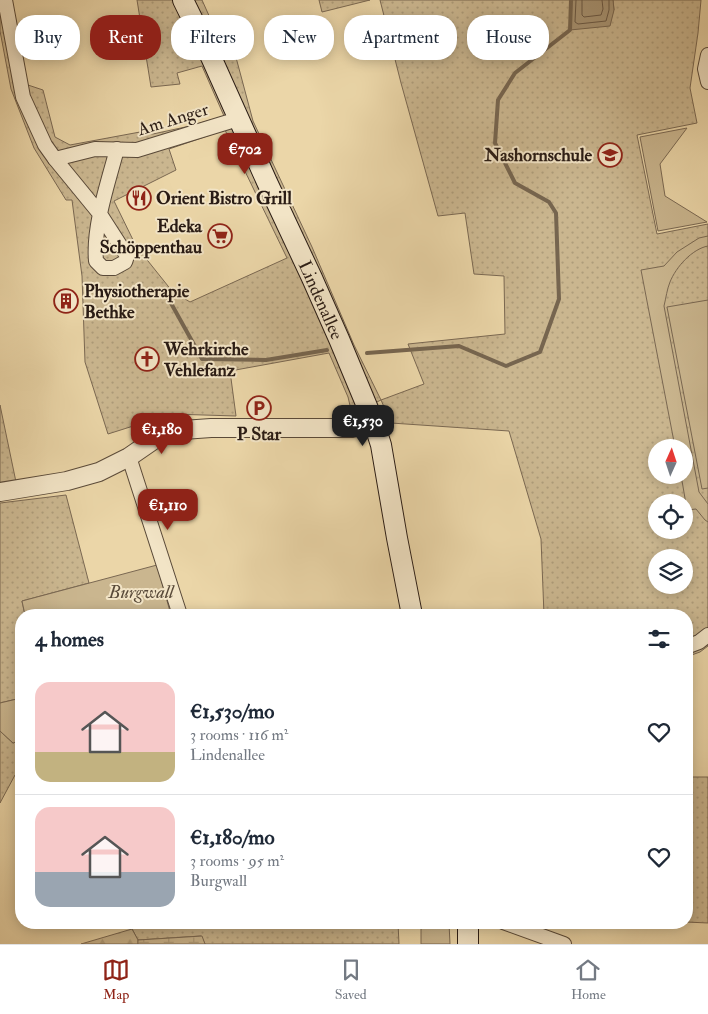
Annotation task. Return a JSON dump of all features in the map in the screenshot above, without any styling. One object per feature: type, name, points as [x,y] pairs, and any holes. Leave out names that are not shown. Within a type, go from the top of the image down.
[{"type":"main road","name":"Lindenallee","points":[[183,0],[339,339],[374,423],[380,445],[411,609]]},
{"type":"main road","points":[[468,929],[468,944]]},
{"type":"street","name":"Am Anger","points":[[5,0],[24,96],[45,146],[100,214],[117,149]]},
{"type":"street","points":[[708,55],[705,69],[708,82]]},
{"type":"street","name":"Am Anger","points":[[55,160],[95,149],[137,150],[238,119]]},
{"type":"street","points":[[0,492],[67,481],[99,472],[129,457],[158,438],[183,430],[211,428],[352,428],[374,423]]},
{"type":"street","points":[[129,457],[178,609]]},
{"type":"street","points":[[693,644],[708,635]]},
{"type":"street","points":[[522,929],[564,944]]},
{"type":"green space","points":[[0,0],[15,50],[15,60],[18,60],[25,84],[43,90],[55,137],[70,145],[140,132],[153,134],[224,116],[202,66],[177,73],[180,84],[151,87],[147,60],[161,60],[161,15],[139,15],[137,0],[202,0],[209,15],[171,15],[171,60],[237,60],[253,121],[312,247],[354,345],[381,400],[352,414],[348,397],[329,353],[230,371],[236,416],[171,414],[108,434],[85,362],[82,276],[72,200],[66,200],[34,148],[11,89],[0,31]],"holes":[[[225,130],[287,258],[190,302],[172,291],[136,246],[114,201],[176,170],[169,149]]]},
{"type":"green space","points":[[319,0],[370,0],[322,12]]},
{"type":"green space","points":[[380,0],[571,0],[570,30],[614,10],[613,0],[701,0],[690,88],[697,123],[637,135],[657,234],[708,224],[708,646],[693,654],[693,609],[544,609],[541,539],[509,431],[391,423],[381,400],[424,384],[408,344],[505,334],[504,276],[474,274],[465,213],[438,216],[395,60],[457,60],[457,15],[384,15]]},
{"type":"green space","points":[[687,128],[660,164],[665,196],[707,222],[658,231],[640,137]]},
{"type":"green space","points":[[708,236],[708,246],[696,251],[685,259],[676,270],[669,285],[664,306],[689,439],[673,439],[641,270],[664,266],[677,252],[699,238]]},
{"type":"green space","points":[[708,300],[708,488],[702,489],[667,307]]},
{"type":"green space","points":[[0,405],[16,482],[0,485]]},
{"type":"green space","points":[[693,460],[699,492],[708,504],[708,522],[696,509],[693,509],[693,494],[684,494],[683,484],[693,484]]},
{"type":"green space","points":[[66,495],[89,583],[22,601],[24,609],[15,609],[15,699],[0,703],[0,503]]},
{"type":"green space","name":"Burgwall","points":[[157,565],[169,609],[24,609],[22,601]]},
{"type":"green space","points":[[15,699],[15,742],[13,743],[0,731],[0,703]]},
{"type":"green space","points":[[0,731],[13,743],[15,742],[15,775],[0,803]]},
{"type":"green space","points":[[693,777],[708,777],[708,923],[693,922]]},
{"type":"green space","points":[[132,929],[398,929],[399,944],[205,944],[201,936],[138,940]]},
{"type":"green space","points":[[132,929],[138,944],[81,944]]},
{"type":"green space","points":[[421,929],[449,929],[450,944],[421,944]]},
{"type":"green space","points":[[202,936],[205,944],[138,944],[138,940]]},
{"type":"water","points":[[571,0],[613,0],[614,10],[610,26],[570,30]]},
{"type":"waterway","points":[[367,353],[459,346],[506,366],[540,352],[559,299],[556,213],[549,202],[515,183],[495,143],[498,100],[515,73],[570,30],[571,0]]},
{"type":"waterway","points":[[167,296],[202,359],[266,360],[327,350]]},
{"type":"place","name":"Nashornschule","points":[[610,155]]},
{"type":"place","name":"Orient Bistro Grill","points":[[139,198]]},
{"type":"place","name":"Edeka Schöppenthau","points":[[220,236]]},
{"type":"place","name":"Physiotherapie Bethke","points":[[66,301]]},
{"type":"place","name":"Wehrkirche Vehlefanz","points":[[147,359]]},
{"type":"place","name":"P Star","points":[[259,408]]}]
